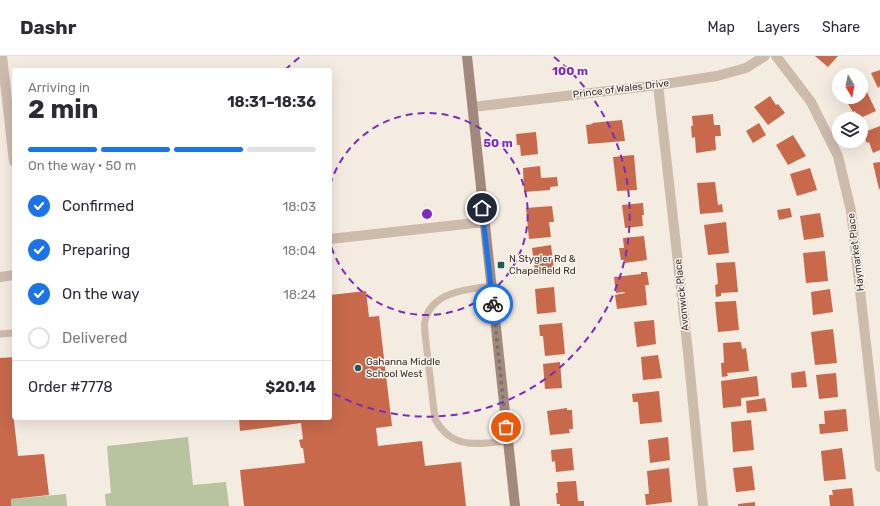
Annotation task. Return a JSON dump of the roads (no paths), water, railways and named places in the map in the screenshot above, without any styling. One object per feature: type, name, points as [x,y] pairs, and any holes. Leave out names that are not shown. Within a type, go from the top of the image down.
[{"type":"main road","points":[[467,56],[515,506]]},
{"type":"street","points":[[2,56],[12,144]]},
{"type":"street","name":"Prince of Wales Drive","points":[[473,107],[658,85],[724,74],[746,68],[765,56]]},
{"type":"street","name":"Haymarket Place","points":[[776,56],[811,102],[838,156],[851,211],[880,467]]},
{"type":"street","name":"Avonwick Place","points":[[658,85],[688,352],[703,506]]},
{"type":"street","points":[[332,239],[484,222]]},
{"type":"street","points":[[0,277],[12,275]]},
{"type":"lane","points":[[491,286],[465,289],[445,296],[436,303],[429,312],[425,322],[425,334],[434,419],[446,435],[455,440],[481,444],[508,441]]},
{"type":"lane","points":[[0,334],[12,333]]},
{"type":"place","name":"N Stygler Rd & Chapelfield Rd","points":[[501,265]]},
{"type":"place","name":"Gahanna Middle School West","points":[[358,368]]}]
